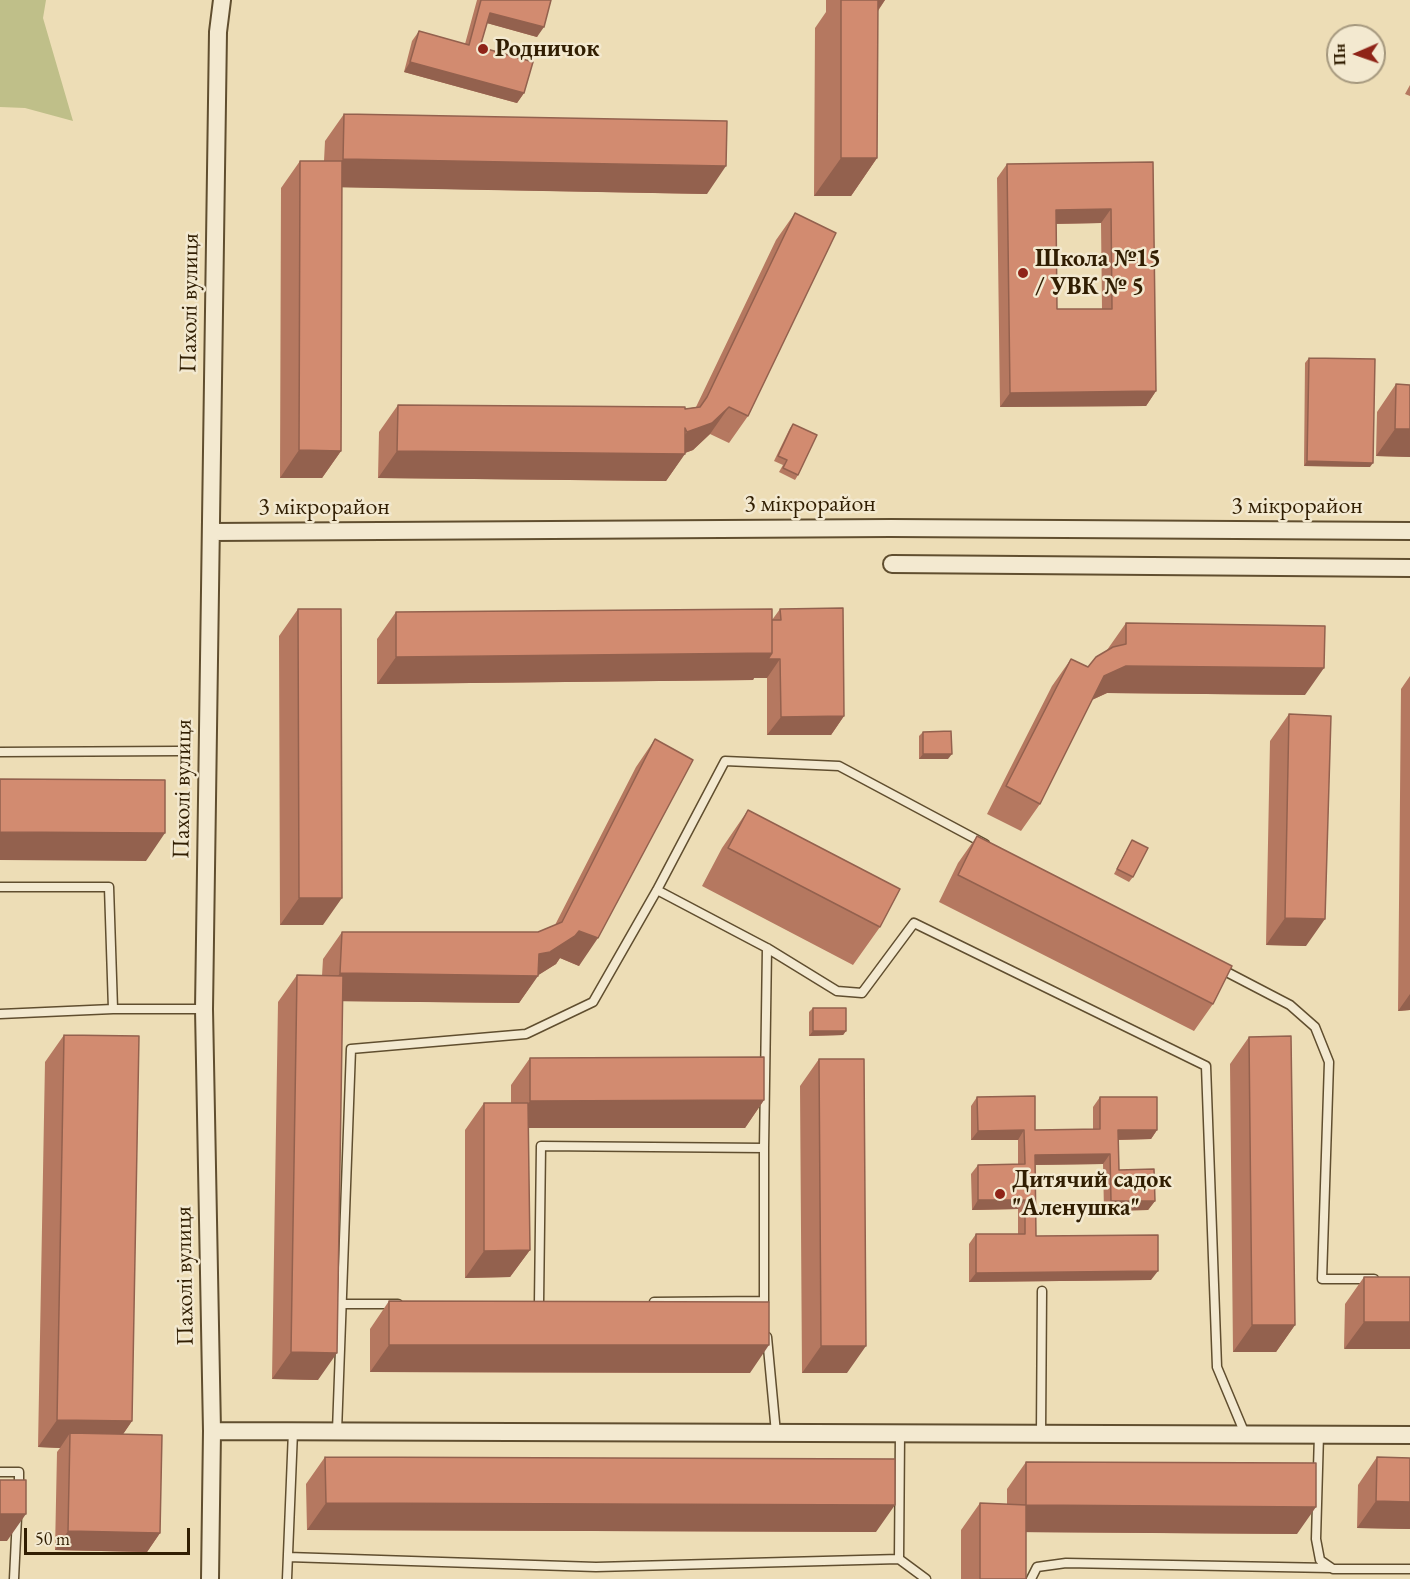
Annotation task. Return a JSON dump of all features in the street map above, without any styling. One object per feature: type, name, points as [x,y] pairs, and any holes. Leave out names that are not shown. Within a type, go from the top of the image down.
[{"type":"street","name":"Пахолі вулиця","points":[[210,1579],[212,1431],[204,1009],[218,32],[222,0]]},
{"type":"street","name":"3 мікрорайон","points":[[211,532],[891,528],[1410,531]]},
{"type":"street","points":[[892,564],[1410,568]]},
{"type":"street","points":[[212,1431],[1410,1435]]},
{"type":"lane","points":[[0,752],[178,752]]},
{"type":"lane","points":[[337,1431],[351,1049],[526,1034],[593,1002],[657,890],[725,761],[839,766],[996,849]]},
{"type":"lane","points":[[0,887],[109,887],[112,1009]]},
{"type":"lane","points":[[657,890],[767,948],[837,991],[862,993],[914,923],[1206,1065],[1216,1367],[1245,1434]]},
{"type":"lane","points":[[765,1312],[764,1148],[767,948]]},
{"type":"lane","points":[[1206,961],[1290,1005],[1316,1027],[1329,1062],[1322,1279],[1388,1279]]},
{"type":"lane","points":[[0,1014],[112,1009],[204,1009]]},
{"type":"lane","points":[[539,1303],[541,1146],[764,1148]]},
{"type":"lane","points":[[1041,1433],[1042,1291]]},
{"type":"lane","points":[[645,1302],[764,1301]]},
{"type":"lane","points":[[527,1303],[550,1303]]},
{"type":"lane","points":[[342,1304],[411,1304]]},
{"type":"lane","points":[[766,1323],[776,1433]]},
{"type":"lane","points":[[287,1579],[293,1431]]},
{"type":"lane","points":[[899,1559],[900,1433]]},
{"type":"lane","points":[[1319,1434],[1316,1539],[1320,1560],[1331,1568]]},
{"type":"lane","points":[[0,1472],[19,1472],[18,1496]]},
{"type":"lane","points":[[14,1579],[18,1508]]},
{"type":"lane","points":[[288,1557],[596,1567],[899,1559],[926,1579]]},
{"type":"lane","points":[[1031,1579],[1037,1567],[1066,1563],[1410,1569]]},
{"type":"green space","points":[[0,0],[46,0],[43,18],[73,121],[25,108],[0,107]]},
{"type":"building","points":[[481,0],[551,0],[544,27],[490,13],[480,47],[533,62],[524,93],[410,62],[419,31],[469,45]]},
{"type":"building","points":[[841,0],[878,0],[877,158],[841,158]]},
{"type":"building","points":[[344,114],[727,121],[726,166],[343,159]]},
{"type":"building","points":[[300,161],[342,161],[341,451],[299,450]]},
{"type":"building","name":"Школа №15 / УВК № 5","points":[[1153,162],[1156,391],[1010,393],[1007,164]],"holes":[[[1111,209],[1112,309],[1057,309],[1056,210]]]},
{"type":"building","points":[[795,213],[836,233],[748,416],[729,407],[712,423],[687,432],[685,428],[685,454],[397,451],[398,405],[685,407],[685,409],[700,407],[707,397]]},
{"type":"building","points":[[1309,358],[1375,359],[1373,463],[1307,461]]},
{"type":"building","points":[[1396,384],[1410,385],[1410,429],[1395,429]]},
{"type":"building","points":[[793,424],[817,435],[798,475],[783,468],[787,460],[778,456]]},
{"type":"building","points":[[843,608],[844,716],[781,717],[780,659],[768,659],[772,653],[772,620],[781,620],[780,609]]},
{"type":"building","points":[[298,609],[341,609],[342,898],[299,898]]},
{"type":"building","points":[[772,609],[772,653],[396,657],[396,612]]},
{"type":"building","points":[[1126,623],[1325,626],[1324,668],[1126,666],[1104,676],[1040,804],[1006,786],[1071,659],[1088,667],[1096,657],[1113,647],[1126,644]]},
{"type":"building","points":[[1289,714],[1331,716],[1325,919],[1285,918]]},
{"type":"building","points":[[951,731],[952,754],[923,754],[923,732]]},
{"type":"building","points":[[655,739],[693,760],[598,938],[579,931],[550,952],[539,954],[538,976],[340,973],[342,932],[538,932],[562,922]]},
{"type":"building","points":[[0,779],[165,780],[165,833],[0,832]]},
{"type":"building","points":[[748,810],[900,889],[880,927],[728,848]]},
{"type":"building","points":[[977,836],[1232,966],[1213,1004],[958,875]]},
{"type":"building","points":[[1132,840],[1148,848],[1133,877],[1117,869]]},
{"type":"building","points":[[297,975],[343,976],[337,1353],[291,1352]]},
{"type":"building","points":[[813,1008],[846,1008],[846,1031],[813,1031]]},
{"type":"building","points":[[64,1035],[139,1036],[132,1421],[57,1420]]},
{"type":"building","points":[[1291,1036],[1295,1325],[1252,1325],[1249,1037]]},
{"type":"building","points":[[764,1057],[764,1100],[530,1101],[530,1058]]},
{"type":"building","points":[[819,1059],[864,1059],[866,1346],[821,1346]]},
{"type":"building","name":"Дитячий садок \"Аленушка\"","points":[[1035,1096],[1035,1130],[1100,1129],[1100,1097],[1157,1097],[1157,1130],[1118,1130],[1119,1170],[1154,1169],[1155,1201],[1111,1201],[1110,1154],[1035,1155],[1036,1236],[1158,1235],[1158,1271],[976,1273],[976,1234],[1025,1234],[1025,1200],[978,1200],[978,1165],[1025,1164],[1024,1130],[978,1131],[977,1097]]},
{"type":"building","points":[[484,1103],[528,1103],[530,1250],[484,1251]]},
{"type":"building","points":[[1364,1277],[1410,1277],[1410,1322],[1364,1322]]},
{"type":"building","points":[[389,1301],[769,1302],[769,1345],[389,1345]]},
{"type":"building","points":[[70,1433],[162,1435],[160,1533],[68,1531]]},
{"type":"building","points":[[325,1457],[895,1459],[895,1505],[326,1503]]},
{"type":"building","points":[[1377,1457],[1410,1458],[1410,1502],[1376,1501]]},
{"type":"building","points":[[1026,1462],[1316,1463],[1316,1507],[1026,1505]]},
{"type":"building","points":[[0,1480],[26,1480],[26,1514],[0,1514]]},
{"type":"building","points":[[980,1503],[1026,1505],[1026,1579],[980,1579]]},
{"type":"place","name":"Родничок","points":[[483,49]]},
{"type":"place","name":"Школа №15 / УВК № 5","points":[[1023,273]]},
{"type":"place","name":"Дитячий садок \"Аленушка\"","points":[[1000,1194]]}]
